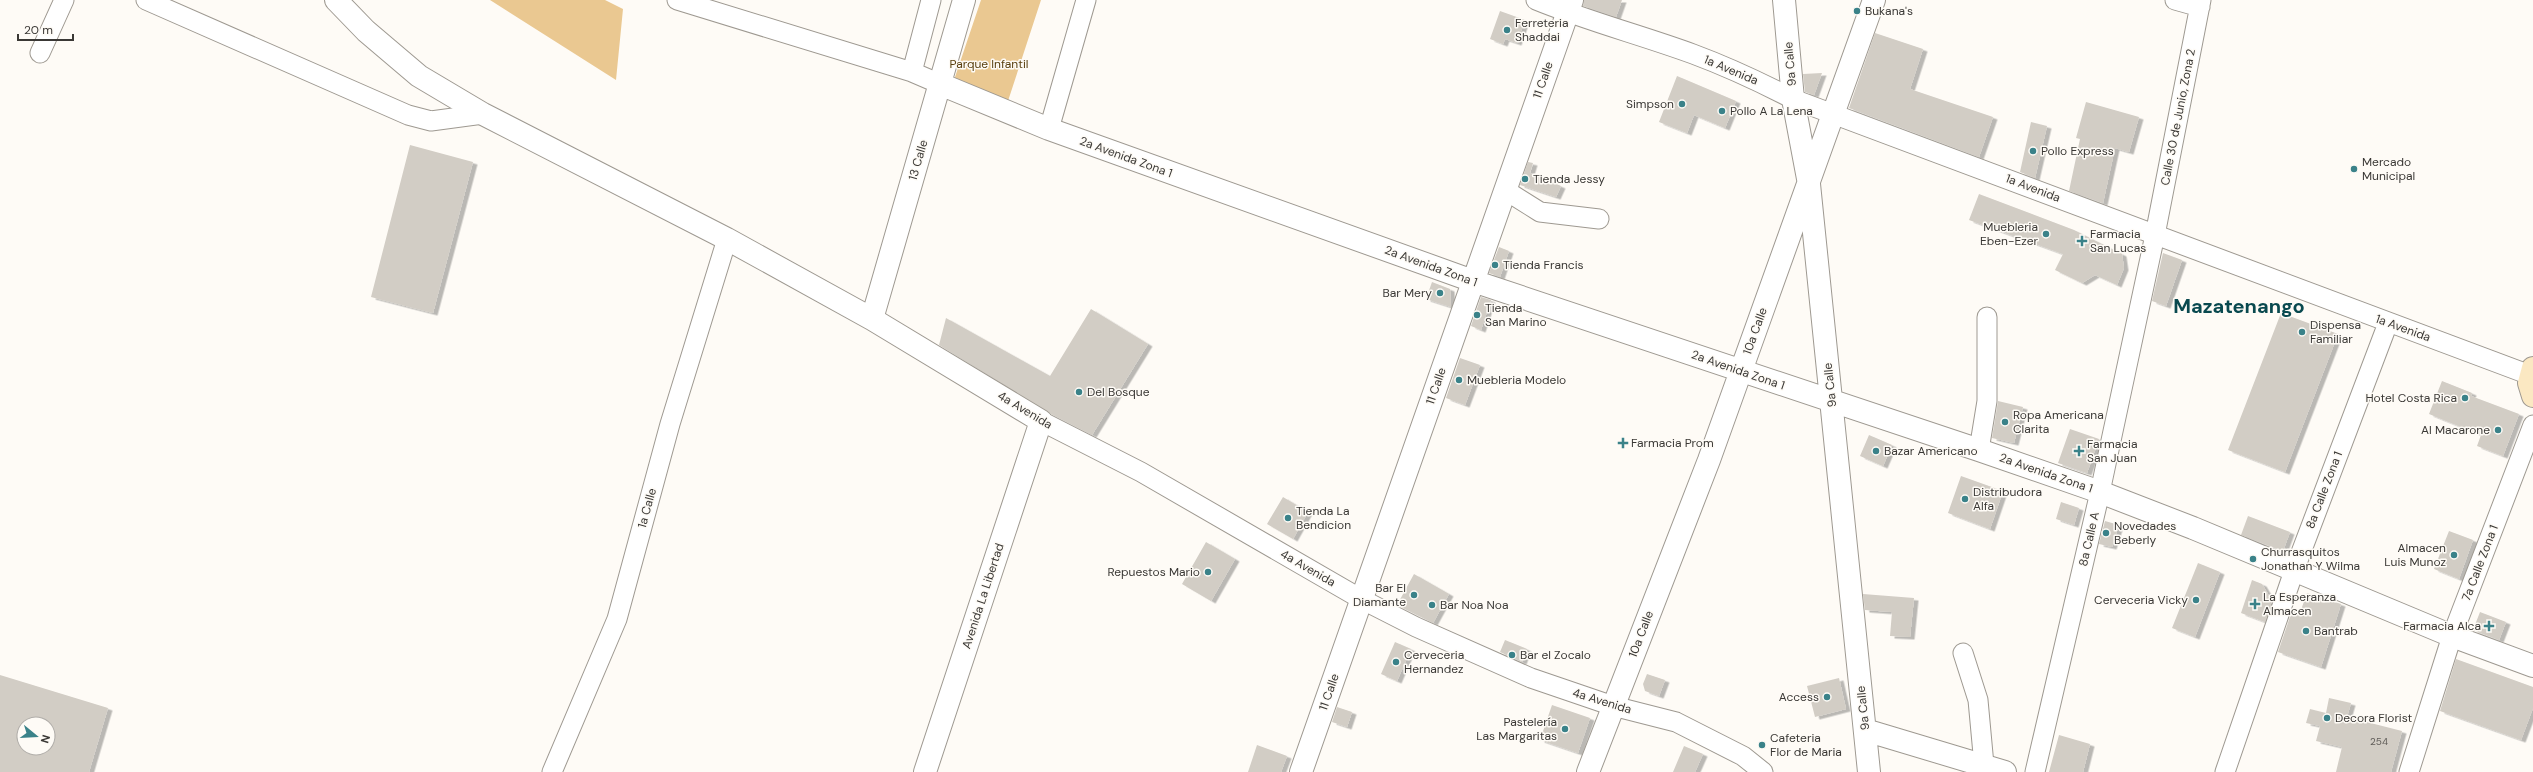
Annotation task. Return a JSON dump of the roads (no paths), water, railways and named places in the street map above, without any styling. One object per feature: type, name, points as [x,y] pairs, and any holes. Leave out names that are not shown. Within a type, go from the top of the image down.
[{"type":"street","points":[[40,53],[64,0]]},
{"type":"street","points":[[146,0],[408,115],[431,120],[483,114]]},
{"type":"street","name":"4a Avenida","points":[[336,0],[366,31],[419,76],[483,114],[727,239],[872,319],[1041,421],[1148,476],[1361,599],[1416,627],[1531,678],[1613,706],[1676,722],[1743,756],[1763,772]]},
{"type":"street","points":[[677,0],[707,5],[912,72],[940,84]]},
{"type":"street","points":[[912,72],[931,0]]},
{"type":"street","name":"13 Calle","points":[[872,319],[964,0]]},
{"type":"street","points":[[1049,129],[1086,0]]},
{"type":"street","name":"1a Avenida","points":[[1536,0],[1569,6],[1738,71],[1793,99],[2388,323],[2532,380]]},
{"type":"street","name":"9a Calle","points":[[1784,0],[1793,99],[1809,184],[1869,772]]},
{"type":"street","name":"10a Calle","points":[[1588,772],[1709,460],[1740,370],[1835,114],[1874,0]]},
{"type":"street","points":[[2175,0],[2201,4]]},
{"type":"street","name":"Calle 30 de Junio, Zona 2","points":[[2155,235],[2201,4]]},
{"type":"street","name":"11 Calle","points":[[1300,772],[1569,6]]},
{"type":"street","name":"2a Avenida Zona 1","points":[[940,84],[1049,129],[1473,281],[1979,450],[2100,492],[2193,528],[2452,636],[2533,666]]},
{"type":"street","points":[[1505,190],[1522,203],[1540,212],[1599,219]]},
{"type":"street","name":"8a Calle A","points":[[2035,772],[2100,492],[2155,235]]},
{"type":"street","name":"1a Calle","points":[[552,772],[617,619],[670,424],[727,239]]},
{"type":"street","points":[[1979,450],[1987,401],[1988,317]]},
{"type":"street","name":"8a Calle Zona 1","points":[[2225,772],[2294,571],[2388,323]]},
{"type":"street","name":"Avenida La Libertad","points":[[925,772],[1041,421]]},
{"type":"street","name":"7a Calle Zona 1","points":[[2409,772],[2452,636],[2533,425]]},
{"type":"street","points":[[1963,653],[1978,700],[1984,765]]},
{"type":"street","points":[[1865,730],[2005,772]]},
{"type":"place","name":"Bukana's","points":[[1857,11]]},
{"type":"place","name":"Ferreteria Shaddai","points":[[1507,30]]},
{"type":"place","name":"Simpson","points":[[1682,104]]},
{"type":"place","name":"Pollo A La Lena","points":[[1722,111]]},
{"type":"place","name":"Pollo Express","points":[[2033,151]]},
{"type":"place","name":"Mercado Municipal","points":[[2354,169]]},
{"type":"place","name":"Tienda Jessy","points":[[1525,179]]},
{"type":"place","name":"Muebleria Eben-Ezer","points":[[2046,234]]},
{"type":"place","name":"Farmacia San Lucas","points":[[2082,241]]},
{"type":"place","name":"Tienda Francis","points":[[1495,265]]},
{"type":"place","name":"Bar Mery","points":[[1440,293]]},
{"type":"place","name":"Tienda San Marino","points":[[1477,315]]},
{"type":"place","name":"Dispensa Familiar","points":[[2302,332]]},
{"type":"place","name":"Muebleria Modelo","points":[[1459,380]]},
{"type":"place","name":"Del Bosque","points":[[1079,392]]},
{"type":"place","name":"Hotel Costa Rica","points":[[2465,398]]},
{"type":"place","name":"Ropa Americana Clarita","points":[[2005,422]]},
{"type":"place","name":"Al Macarone","points":[[2498,430]]},
{"type":"place","name":"Farmacia Prom","points":[[1623,443]]},
{"type":"place","name":"Bazar Americano","points":[[1876,451]]},
{"type":"place","name":"Farmacia San Juan","points":[[2079,451]]},
{"type":"place","name":"Distribudora Alfa","points":[[1965,499]]},
{"type":"place","name":"Tienda La Bendicion","points":[[1288,518]]},
{"type":"place","name":"Novedades Beberly","points":[[2106,533]]},
{"type":"place","name":"Almacen Luis Munoz","points":[[2454,555]]},
{"type":"place","name":"Churrasquitos Jonathan Y Wilma","points":[[2253,559]]},
{"type":"place","name":"Repuestos Mario","points":[[1208,572]]},
{"type":"place","name":"Bar El Diamante","points":[[1414,595]]},
{"type":"place","name":"Cerveceria Vicky","points":[[2196,600]]},
{"type":"place","name":"La Esperanza Almacen","points":[[2255,604]]},
{"type":"place","name":"Bar Noa Noa","points":[[1432,605]]},
{"type":"place","name":"Farmacia Alca","points":[[2489,626]]},
{"type":"place","name":"Bantrab","points":[[2306,631]]},
{"type":"place","name":"Bar el Zocalo","points":[[1512,655]]},
{"type":"place","name":"Cerveceria Hernandez","points":[[1396,662]]},
{"type":"place","name":"Access","points":[[1827,697]]},
{"type":"place","name":"Decora Florist","points":[[2327,718]]},
{"type":"place","name":"Pastelería Las Margaritas","points":[[1565,729]]},
{"type":"place","name":"Cafeteria Flor de Maria","points":[[1762,745]]},
{"type":"district","name":"Mazatenango","points":[[2239,306]]},
{"type":"park label","name":"Parque Infantil","points":[[989,64]]}]
